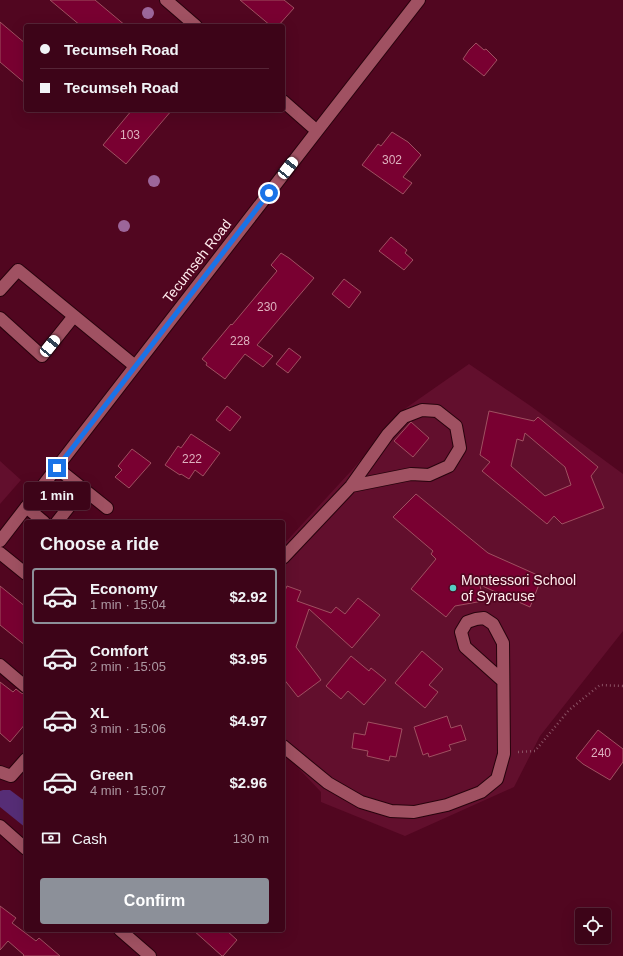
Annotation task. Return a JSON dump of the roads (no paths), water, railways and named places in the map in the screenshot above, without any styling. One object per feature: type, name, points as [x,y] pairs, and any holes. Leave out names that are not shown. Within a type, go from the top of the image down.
[{"type":"street","points":[[166,0],[194,24]]},
{"type":"street","name":"Tecumseh Road","points":[[0,541],[420,0]]},
{"type":"street","points":[[285,103],[317,131]]},
{"type":"street","points":[[0,290],[18,270],[135,366]]},
{"type":"street","points":[[0,318],[42,356],[74,316]]},
{"type":"street","points":[[285,556],[351,486],[388,434],[404,417],[422,410],[437,411],[456,426],[460,448],[449,466],[429,475],[411,474],[351,486]]},
{"type":"street","points":[[57,468],[107,508]]},
{"type":"street","points":[[59,520],[83,489]]},
{"type":"street","points":[[26,508],[41,520]]},
{"type":"street","points":[[0,553],[24,572]]},
{"type":"street","points":[[285,748],[328,783],[361,802],[391,811],[414,812],[447,806],[480,792],[497,779],[504,754],[503,643],[493,624],[484,618],[467,622],[460,632],[465,647],[503,681]]},
{"type":"street","points":[[0,665],[24,685]]},
{"type":"street","points":[[0,772],[11,776],[24,760]]},
{"type":"street","points":[[0,826],[24,847]]},
{"type":"street","points":[[122,932],[150,956]]},
{"type":"place","name":"Montessori School of Syracuse","points":[[453,588]]}]
